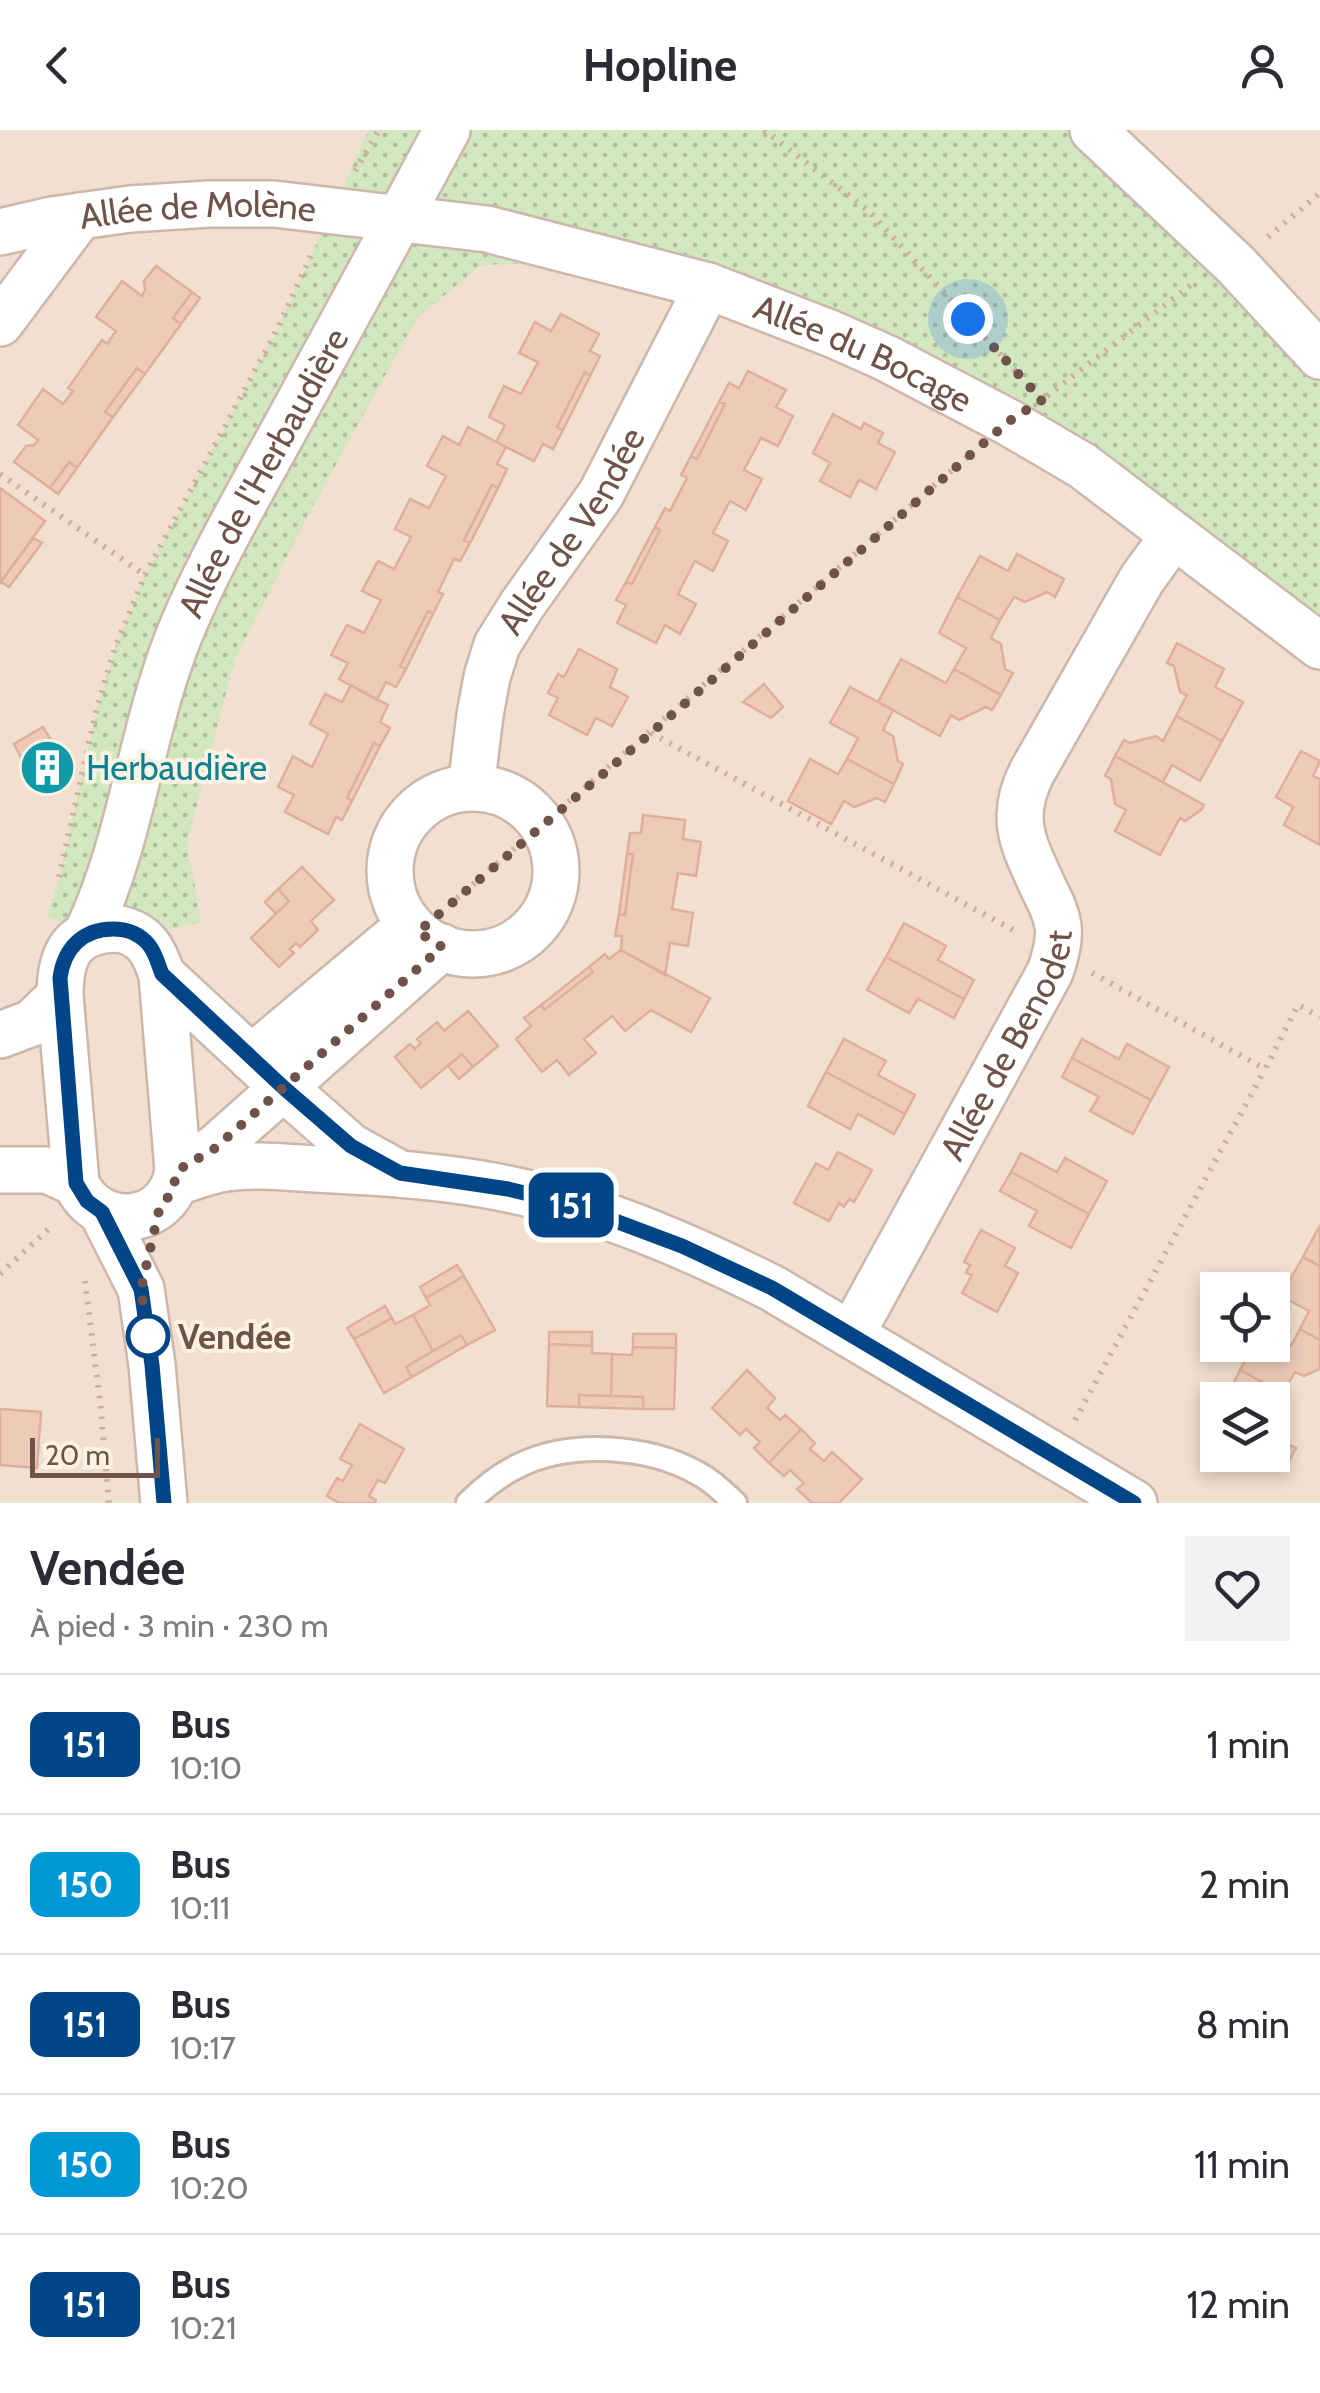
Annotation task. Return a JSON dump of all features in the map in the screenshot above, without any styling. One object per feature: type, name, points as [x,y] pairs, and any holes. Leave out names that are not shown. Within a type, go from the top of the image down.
[{"type":"street","name":"Allée de l'Herbaudière","points":[[80,1204],[60,996],[62,965],[73,945],[87,934],[95,917],[122,835],[156,697],[184,623],[225,538],[447,130]]},
{"type":"street","points":[[1093,130],[1236,265],[1320,356]]},
{"type":"street","name":"Allée de Molène","points":[[0,232],[80,216],[208,204],[274,204],[397,220]]},
{"type":"street","points":[[0,323],[80,216]]},
{"type":"street","name":"Allée du Bocage","points":[[397,220],[487,229],[708,286],[1024,411],[1084,466],[1320,646]]},
{"type":"street","name":"Allée de Vendée","points":[[470,788],[487,676],[497,645],[601,494],[708,286]]},
{"type":"street","name":"Allée de Benodet","points":[[851,1335],[1050,972],[1058,926],[1054,908],[1022,840],[1021,798],[1142,579],[1174,535]]},
{"type":"street","points":[[470,788],[498,792],[527,808],[542,825],[552,844],[556,865],[554,892],[542,918],[526,935],[505,947],[468,954],[423,935],[395,900],[390,869],[397,838],[416,811],[436,797],[470,788]]},
{"type":"street","name":"Allée de l'Herbaudière","points":[[122,835],[128,911],[138,936],[154,953],[162,974]]},
{"type":"street","points":[[87,934],[120,929],[138,936]]},
{"type":"street","points":[[252,1058],[423,935]]},
{"type":"street","points":[[80,1204],[133,1217],[149,1213],[172,1186],[284,1088],[423,935]]},
{"type":"street","points":[[162,974],[351,1146],[400,1173]]},
{"type":"street","points":[[162,974],[172,1186],[141,1289],[164,1503]]},
{"type":"street","points":[[0,1035],[32,1024],[60,996]]},
{"type":"street","points":[[172,1186],[220,1169],[254,1167],[400,1173],[508,1189],[570,1204],[717,1260],[772,1288],[1134,1503]]},
{"type":"street","points":[[0,1170],[47,1170],[80,1204],[141,1289]]},
{"type":"lane","points":[[468,1503],[519,1465],[562,1453],[614,1450],[653,1455],[698,1473],[735,1503]]},
{"type":"path","points":[[764,130],[870,212],[1024,411]]},
{"type":"path","points":[[423,935],[542,825],[1024,411],[1212,269],[1236,265],[1320,192]]},
{"type":"path","points":[[0,474],[145,575]]},
{"type":"path","points":[[651,733],[1265,1069]]},
{"type":"path","points":[[1055,1457],[1298,1006],[1320,1017]]},
{"type":"path","points":[[0,1274],[80,1204]]},
{"type":"shaded area","points":[[0,130],[1320,130],[1320,1503],[0,1503]]},
{"type":"green space","points":[[369,130],[1093,130],[1320,356],[1320,646],[1083,466],[613,260],[481,265],[417,318],[307,517],[234,662],[187,843],[201,922],[139,936],[87,933],[47,916],[115,648],[145,575],[279,326]]},
{"type":"building","points":[[156,266],[192,292],[173,318],[181,324],[145,374],[137,368],[105,412],[113,417],[77,468],[69,462],[50,488],[14,462],[26,446],[38,440],[18,425],[43,389],[63,404],[73,391],[68,388],[102,340],[107,344],[116,331],[96,317],[122,281],[142,296],[144,281]]},
{"type":"building","points":[[192,292],[200,298],[181,324],[173,318]]},
{"type":"building","points":[[561,314],[599,334],[590,351],[600,356],[590,376],[585,372],[557,427],[563,430],[553,449],[543,444],[534,461],[496,442],[505,425],[489,417],[504,386],[521,394],[538,362],[519,353],[535,322],[551,331]]},
{"type":"building","points":[[137,368],[145,374],[113,417],[105,412]]},
{"type":"building","points":[[748,371],[786,390],[776,407],[793,416],[778,446],[761,438],[744,470],[762,479],[746,510],[730,501],[713,533],[728,541],[713,571],[695,561],[678,594],[696,604],[680,634],[665,625],[656,643],[617,623],[626,605],[616,600],[626,582],[632,584],[660,530],[655,527],[665,508],[670,511],[687,478],[681,475],[691,456],[697,459],[725,404],[719,402],[729,383],[739,388]]},
{"type":"building","points":[[585,372],[590,376],[563,430],[557,427]]},
{"type":"building","points":[[719,402],[725,404],[697,459],[691,456]]},
{"type":"building","points":[[833,414],[861,429],[864,423],[883,433],[878,443],[895,452],[876,489],[859,480],[850,497],[820,481],[830,463],[813,453]]},
{"type":"building","points":[[468,427],[506,447],[497,464],[507,469],[498,488],[492,485],[464,540],[470,543],[460,561],[454,559],[438,592],[443,594],[433,614],[428,611],[400,666],[406,669],[396,687],[386,682],[377,700],[339,679],[348,663],[331,655],[347,625],[364,633],[381,600],[362,591],[378,561],[394,569],[411,537],[395,529],[410,499],[429,508],[446,476],[427,466],[443,436],[459,445]]},
{"type":"building","points":[[69,462],[77,468],[58,494],[50,488]]},
{"type":"building","points":[[492,485],[498,488],[470,543],[464,540]]},
{"type":"building","points":[[0,488],[45,521],[0,583]]},
{"type":"building","points":[[655,527],[660,530],[632,584],[626,582]]},
{"type":"building","points":[[33,538],[42,543],[9,587],[1,582]]},
{"type":"building","points":[[1017,554],[1064,579],[1055,597],[1047,592],[1025,602],[1014,597],[1000,620],[957,597],[980,556],[1008,571]]},
{"type":"building","points":[[957,597],[1000,620],[991,638],[1001,644],[1005,669],[1013,673],[1001,695],[954,669],[966,648],[939,633]]},
{"type":"building","points":[[428,611],[433,614],[406,669],[400,666]]},
{"type":"building","points":[[1177,643],[1224,669],[1215,687],[1243,702],[1222,741],[1176,716],[1187,695],[1180,692],[1174,666],[1167,663]]},
{"type":"building","points":[[579,649],[617,669],[610,687],[628,697],[612,726],[596,718],[587,735],[549,715],[558,698],[548,693],[558,674],[564,677]]},
{"type":"building","points":[[901,659],[946,683],[954,669],[1001,695],[992,710],[986,707],[959,720],[951,715],[940,736],[878,702]]},
{"type":"building","points":[[764,684],[783,707],[771,718],[743,702]]},
{"type":"building","points":[[351,685],[388,705],[380,722],[390,728],[380,746],[374,743],[347,798],[352,801],[342,820],[336,817],[328,834],[285,812],[294,795],[278,787],[293,756],[312,767],[328,734],[310,724],[325,694],[342,702]]},
{"type":"building","points":[[850,687],[893,710],[883,730],[893,736],[898,761],[903,764],[894,784],[847,759],[858,738],[830,723]]},
{"type":"building","points":[[1176,716],[1222,741],[1200,781],[1172,765],[1163,782],[1115,756],[1124,740],[1130,743],[1156,736],[1163,741]]},
{"type":"building","points":[[43,727],[53,743],[23,761],[14,744]]},
{"type":"building","points":[[374,743],[380,746],[352,801],[347,798]]},
{"type":"building","name":"Herbaudière","points":[[43,751],[58,755],[52,783],[37,779]]},
{"type":"building","points":[[1301,751],[1320,761],[1313,776],[1320,779],[1320,845],[1284,825],[1293,807],[1276,797]]},
{"type":"building","points":[[1115,756],[1204,805],[1185,821],[1180,818],[1160,855],[1115,831],[1126,810],[1115,804],[1111,779],[1105,776]]},
{"type":"building","points":[[810,759],[838,774],[847,759],[894,784],[885,802],[877,798],[854,807],[844,801],[831,824],[788,801]]},
{"type":"building","points":[[643,815],[685,820],[683,839],[701,842],[696,876],[678,873],[672,909],[693,913],[688,946],[670,943],[665,975],[621,950],[622,936],[615,936],[619,914],[625,915],[633,854],[627,854],[630,833],[641,833]]},
{"type":"building","points":[[627,854],[633,854],[625,915],[619,914]]},
{"type":"building","points":[[302,867],[334,900],[311,921],[318,930],[300,947],[296,943],[290,949],[294,953],[279,967],[251,938],[289,901],[278,889]]},
{"type":"building","points":[[278,889],[289,901],[276,914],[265,902]]},
{"type":"building","points":[[904,923],[946,946],[938,960],[974,980],[964,999],[886,957]]},
{"type":"building","points":[[621,950],[710,998],[691,1032],[651,1010],[625,1031],[612,1016],[584,1039],[596,1053],[569,1075],[557,1060],[542,1072],[516,1039],[531,1026],[524,1018],[541,1005],[544,1010],[593,972],[589,967],[605,954],[609,959]]},
{"type":"building","points":[[886,957],[964,999],[954,1018],[918,999],[909,1013],[867,990]]},
{"type":"building","points":[[589,967],[593,972],[544,1010],[541,1005]]},
{"type":"building","points":[[468,1011],[498,1046],[473,1067],[462,1054],[421,1088],[395,1057],[410,1044],[415,1049],[421,1043],[417,1039],[437,1022],[444,1031]]},
{"type":"building","points":[[844,1039],[886,1061],[878,1075],[915,1095],[905,1114],[826,1072]]},
{"type":"building","points":[[1082,1039],[1119,1059],[1127,1044],[1169,1067],[1151,1100],[1072,1058]]},
{"type":"building","points":[[462,1054],[473,1067],[459,1079],[448,1066]]},
{"type":"building","points":[[1072,1058],[1151,1100],[1133,1134],[1090,1111],[1099,1097],[1062,1077]]},
{"type":"building","points":[[826,1072],[905,1114],[894,1134],[858,1114],[850,1129],[808,1106]]},
{"type":"building","points":[[838,1152],[872,1170],[854,1202],[849,1199],[844,1207],[839,1203],[829,1221],[794,1203],[816,1163],[828,1170]]},
{"type":"building","points":[[1021,1153],[1057,1172],[1065,1158],[1107,1181],[1089,1214],[1011,1172]]},
{"type":"building","points":[[1011,1172],[1089,1214],[1071,1248],[1029,1226],[1037,1211],[1000,1191]]},
{"type":"building","points":[[1320,1225],[1320,1266],[1303,1257]]},
{"type":"building","points":[[981,1230],[1015,1248],[1005,1266],[1018,1273],[997,1312],[962,1293],[972,1275],[966,1273],[970,1265],[964,1262]]},
{"type":"building","points":[[1303,1257],[1320,1266],[1320,1340],[1300,1329],[1309,1311],[1290,1301],[1290,1280]]},
{"type":"building","points":[[457,1265],[464,1276],[426,1298],[420,1287]]},
{"type":"building","points":[[464,1276],[495,1330],[467,1345],[461,1335],[433,1351],[413,1315],[430,1305],[426,1298]]},
{"type":"building","points":[[385,1306],[392,1318],[354,1339],[347,1328]]},
{"type":"building","points":[[413,1315],[433,1351],[406,1367],[412,1377],[384,1393],[354,1339],[392,1318],[395,1324]]},
{"type":"building","points":[[1300,1329],[1320,1340],[1320,1369],[1304,1376],[1295,1372],[1289,1382],[1262,1382],[1240,1370],[1244,1362],[1290,1362],[1291,1346]]},
{"type":"building","points":[[549,1332],[592,1332],[592,1346],[549,1344]]},
{"type":"building","points":[[633,1334],[676,1334],[676,1348],[633,1347]]},
{"type":"building","points":[[461,1335],[467,1345],[412,1377],[406,1367]]},
{"type":"building","points":[[549,1344],[592,1346],[592,1353],[612,1354],[611,1396],[579,1395],[579,1407],[547,1406]]},
{"type":"building","points":[[633,1347],[676,1348],[674,1409],[643,1409],[643,1397],[611,1396],[612,1354],[632,1355]]},
{"type":"building","points":[[747,1370],[775,1398],[767,1408],[780,1420],[785,1415],[801,1429],[769,1463],[754,1448],[760,1442],[746,1429],[740,1435],[712,1408]]},
{"type":"building","points":[[1240,1370],[1262,1382],[1234,1382]]},
{"type":"building","points":[[579,1395],[643,1397],[643,1409],[579,1407]]},
{"type":"building","points":[[0,1409],[41,1412],[37,1468],[0,1465]]},
{"type":"building","points":[[360,1424],[404,1449],[385,1483],[378,1480],[369,1496],[375,1503],[339,1503],[327,1496],[337,1478],[343,1481],[352,1465],[340,1459]]},
{"type":"building","points":[[801,1429],[815,1443],[810,1449],[824,1461],[832,1452],[862,1479],[839,1503],[812,1503],[797,1489],[804,1483],[790,1470],[784,1476],[769,1463]]},
{"type":"bus line","name":"151","points":[[164,1503],[141,1289],[102,1212],[87,1201],[76,1183],[60,978],[73,945],[98,930],[129,931],[147,943],[162,974],[351,1146],[400,1173],[508,1189],[570,1204],[717,1260],[772,1288],[1134,1503]]},
{"type":"place","name":"Herbaudière","points":[[47,767]]},
{"type":"place","name":"Vendée","points":[[148,1336]]},
{"type":"route","points":[[148,1336],[141,1289],[160,1206],[171,1194],[178,1170],[214,1149],[442,947],[418,932],[1008,422],[1042,400],[968,319]]}]
